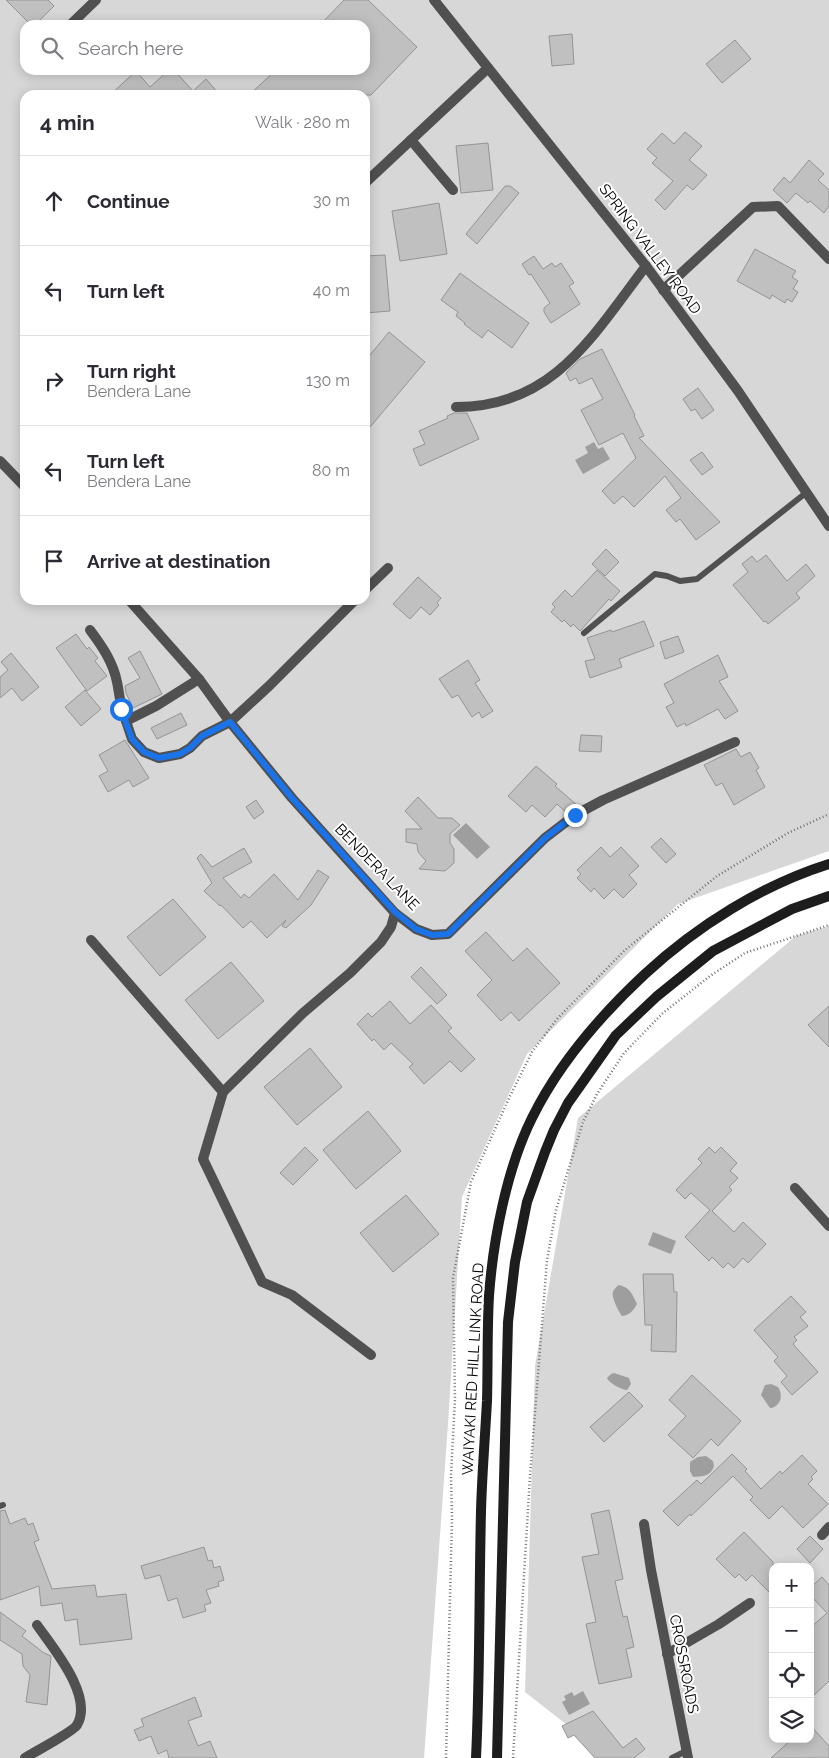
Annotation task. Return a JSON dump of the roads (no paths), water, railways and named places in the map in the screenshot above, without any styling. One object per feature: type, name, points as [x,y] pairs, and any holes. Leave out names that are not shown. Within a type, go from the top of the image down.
[{"type":"main road","name":"WAIYAKI RED HILL LINK ROAD","points":[[476,1758],[481,1509],[490,1295],[494,1252],[512,1167],[532,1118],[542,1100],[590,1031],[628,990],[660,960],[694,934],[758,895],[808,871],[829,864]]},
{"type":"main road","points":[[497,1758],[508,1322],[515,1262],[527,1202],[544,1152],[568,1103],[616,1035],[656,997],[713,951],[792,909],[829,896]]},
{"type":"street","points":[[75,20],[96,0]]},
{"type":"street","name":"SPRING VALLEY ROAD","points":[[434,0],[646,266],[738,391],[829,526]]},
{"type":"street","points":[[370,178],[488,68]]},
{"type":"street","points":[[411,140],[453,190]]},
{"type":"street","points":[[663,290],[753,207],[778,206],[829,259]]},
{"type":"street","points":[[456,407],[475,407],[504,401],[545,382],[570,361],[646,266]]},
{"type":"street","points":[[0,461],[20,482]]},
{"type":"street","points":[[370,585],[388,568]]},
{"type":"street","name":"BENDERA LANE","points":[[133,605],[200,679],[230,722],[328,838],[395,912],[416,929],[432,935],[448,934],[545,838],[575,815],[603,800],[735,742]]},
{"type":"street","points":[[90,630],[105,651],[113,668],[121,709],[132,739],[144,752],[159,758],[180,754],[190,748],[202,736],[230,722],[350,605]]},
{"type":"street","points":[[126,721],[156,706],[200,679]]},
{"type":"street","points":[[371,1355],[292,1295],[262,1282],[203,1159],[223,1092],[304,1013],[350,973],[381,942],[391,927],[395,912]]},
{"type":"street","points":[[91,940],[223,1092]]},
{"type":"street","points":[[795,1188],[829,1226]]},
{"type":"street","name":"CROSSROADS","points":[[644,1524],[652,1576],[687,1755]]},
{"type":"street","points":[[667,1654],[719,1624],[750,1603]]},
{"type":"street","points":[[25,1758],[76,1727],[82,1712],[80,1696],[64,1664],[37,1625]]},
{"type":"lane","points":[[584,633],[655,574],[668,576],[680,581],[697,579],[807,492]]},
{"type":"lane","points":[[672,1758],[687,1755]]}]
